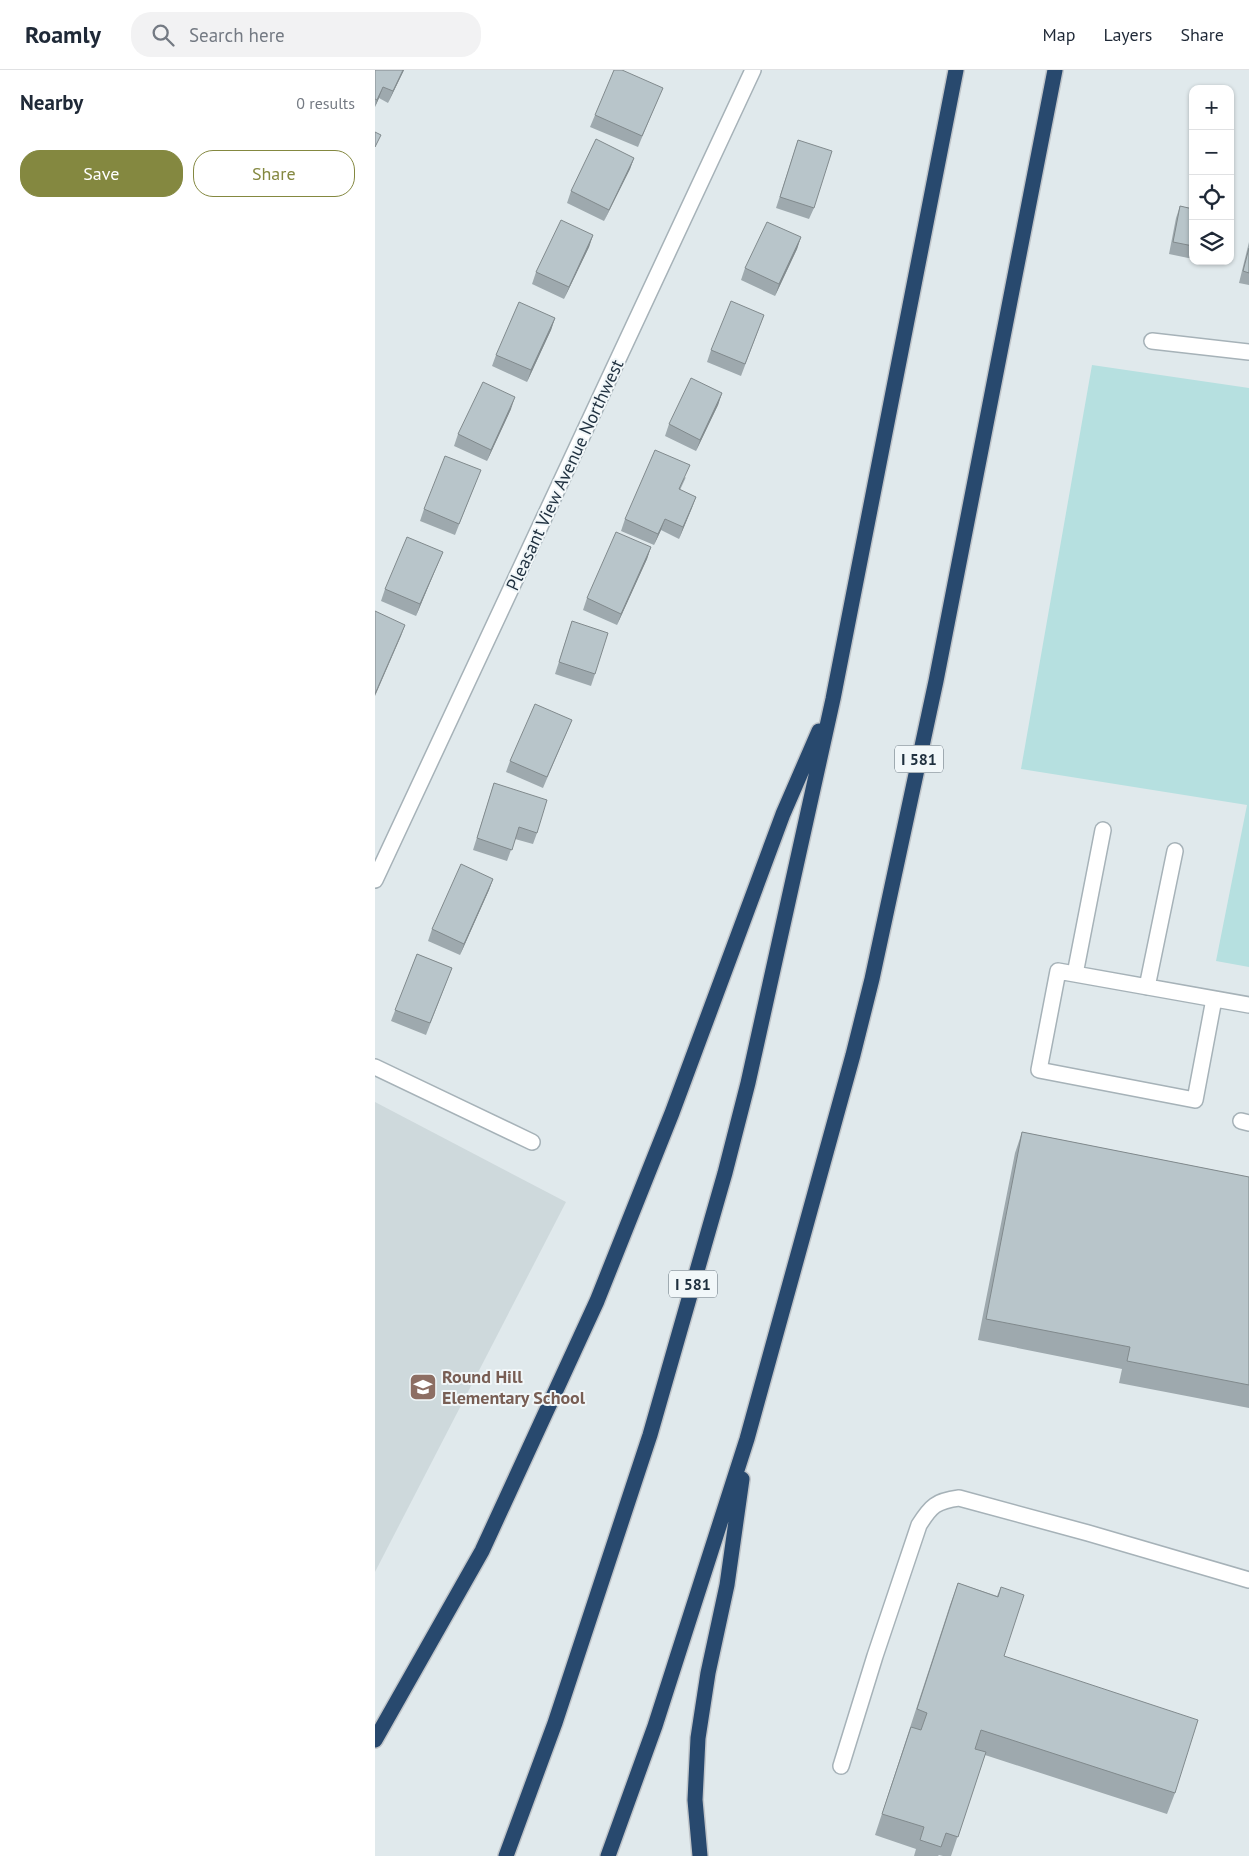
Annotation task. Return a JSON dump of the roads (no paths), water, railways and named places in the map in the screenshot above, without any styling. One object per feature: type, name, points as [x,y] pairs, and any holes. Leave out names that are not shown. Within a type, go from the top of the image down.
[{"type":"highway","name":"I 581","points":[[506,1856],[555,1723],[650,1435],[723,1183],[748,1083],[833,699],[956,70]]},
{"type":"highway","name":"I 581","points":[[608,1856],[655,1726],[747,1439],[853,1055],[872,979],[936,681],[1055,70]]},
{"type":"highway","points":[[375,1740],[482,1551],[597,1301],[673,1113],[783,814],[833,699]]},
{"type":"highway","points":[[700,1856],[695,1800],[698,1738],[708,1673],[727,1586],[747,1439]]},
{"type":"street","name":"Pleasant View Avenue Northwest","points":[[375,880],[753,70]]},
{"type":"street","points":[[1152,341],[1249,352]]},
{"type":"street","points":[[1075,974],[1103,830]]},
{"type":"street","points":[[1147,987],[1175,851]]},
{"type":"street","points":[[1214,999],[1195,1100],[1039,1070],[1058,971],[1249,1005]]},
{"type":"street","points":[[375,1067],[532,1142]]},
{"type":"street","points":[[841,1766],[875,1656],[919,1525],[929,1508],[943,1500],[959,1498],[1249,1580]]},
{"type":"place","name":"Round Hill Elementary School","points":[[423,1387]]}]
